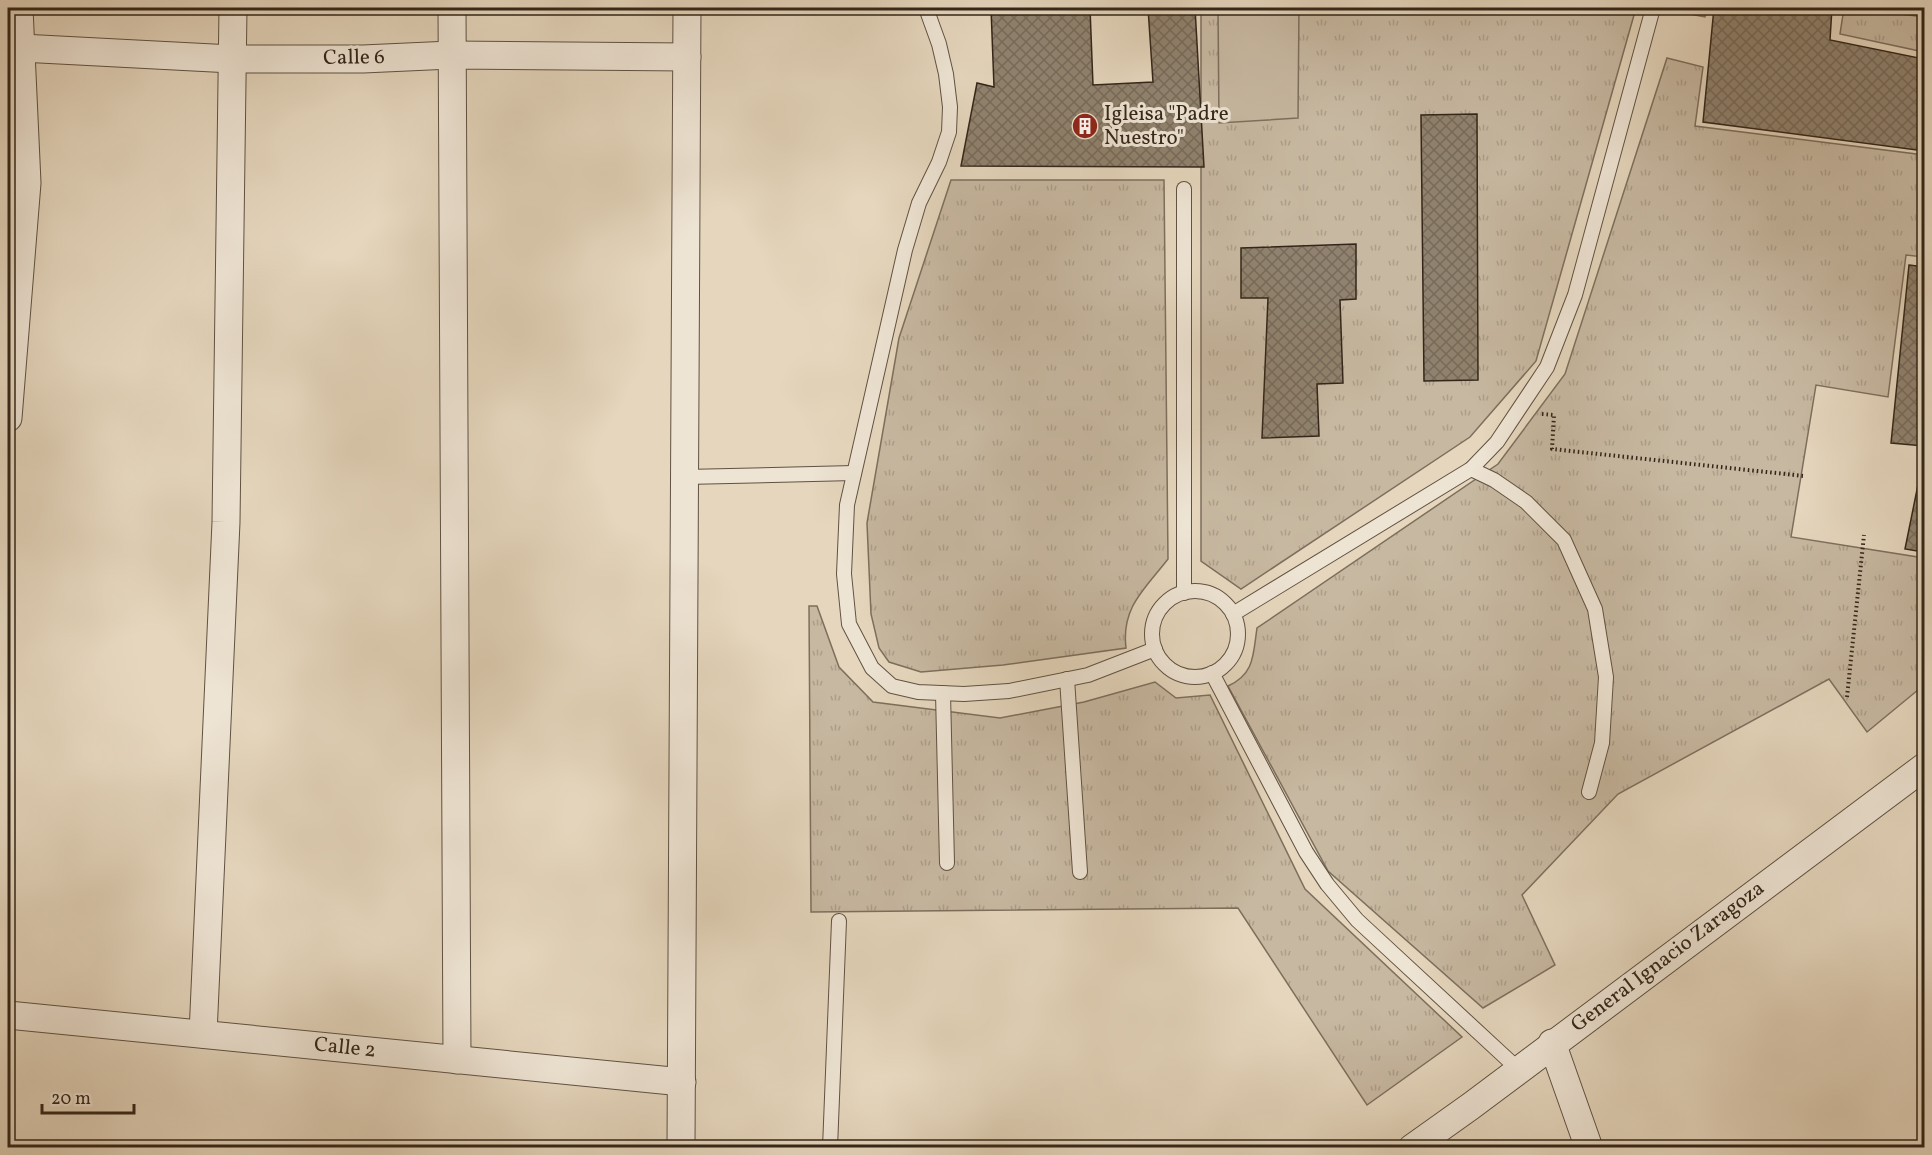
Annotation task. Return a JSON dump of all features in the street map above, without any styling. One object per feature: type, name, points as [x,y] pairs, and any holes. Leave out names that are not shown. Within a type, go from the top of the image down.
[{"type":"street","points":[[8,418],[21,48],[20,8]]},
{"type":"street","points":[[204,1034],[226,522],[233,8]]},
{"type":"street","points":[[452,8],[457,1060]]},
{"type":"street","points":[[681,1148],[687,8]]},
{"type":"street","name":"Calle 6","points":[[21,48],[232,59],[363,59],[451,55],[687,57]]},
{"type":"street","name":"General Ignacio Zaragoza","points":[[1412,1148],[1924,767]]},
{"type":"street","name":"Calle 2","points":[[8,1015],[682,1082]]},
{"type":"street","points":[[1552,1043],[1590,1148]]},
{"type":"lane","points":[[927,8],[946,74],[950,107],[949,132],[939,162],[919,203],[904,250],[847,505],[844,574],[849,624],[872,668],[892,686],[918,692],[1009,691],[1088,675],[1155,649]]},
{"type":"lane","points":[[1233,614],[1470,469],[1497,442],[1547,367],[1575,295],[1653,8]]},
{"type":"lane","points":[[1184,189],[1184,593]]},
{"type":"lane","points":[[1470,469],[1494,480],[1526,502],[1564,540],[1596,609],[1606,677],[1602,743],[1589,792]]},
{"type":"lane","points":[[685,477],[854,473]]},
{"type":"lane","points":[[1199,591],[1213,595],[1225,603],[1233,614],[1237,628],[1237,642],[1224,666],[1212,674],[1198,677],[1185,676],[1162,662],[1155,649],[1152,635],[1154,621],[1171,598],[1199,591]]},
{"type":"lane","points":[[1212,674],[1306,852],[1327,884],[1357,920],[1518,1069]]},
{"type":"lane","points":[[1067,679],[1080,872]]},
{"type":"lane","points":[[943,693],[947,863]]},
{"type":"lane","points":[[830,1148],[839,921]]},
{"type":"path","points":[[1517,412],[1554,415],[1552,448],[1804,476]]},
{"type":"path","points":[[1847,697],[1864,535]]},
{"type":"green space","points":[[1201,8],[1636,8],[1536,361],[1470,437],[1241,589],[1201,561]]},
{"type":"green space","points":[[1218,8],[1299,8],[1298,118],[1219,123]]},
{"type":"green space","points":[[1674,8],[1707,8],[1705,17],[1673,11]]},
{"type":"green space","points":[[1844,8],[1924,8],[1924,52],[1840,34]]},
{"type":"green space","points":[[1867,8],[1924,8],[1924,17],[1867,10]]},
{"type":"green space","points":[[1667,58],[1703,67],[1695,126],[1924,155],[1924,257],[1906,255],[1888,397],[1816,385],[1791,537],[1924,558],[1924,685],[1867,732],[1829,679],[1618,794],[1522,895],[1555,965],[1483,1008],[1328,871],[1228,686],[1243,676],[1248,669],[1253,655],[1257,628],[1498,464],[1565,374]]},
{"type":"green space","points":[[951,180],[1164,180],[1168,559],[1136,599],[1127,621],[1126,648],[1003,665],[921,672],[889,662],[879,648],[871,614],[867,523],[899,338]]},
{"type":"green space","points":[[809,606],[817,606],[839,667],[873,702],[1000,718],[1084,702],[1155,682],[1176,698],[1210,695],[1305,889],[1462,1037],[1367,1105],[1238,908],[811,912]]},
{"type":"building","name":"Igleisa \"Padre Nuestro\"","points":[[991,8],[1090,8],[1093,85],[1153,82],[1148,8],[1195,8],[1204,167],[961,166],[977,83],[994,87]]},
{"type":"building","points":[[1714,8],[1832,8],[1830,40],[1924,59],[1924,151],[1703,122]]},
{"type":"building","points":[[1477,114],[1478,380],[1424,381],[1421,115]]},
{"type":"building","points":[[1356,244],[1356,299],[1340,300],[1343,383],[1317,384],[1319,436],[1262,438],[1268,298],[1241,298],[1241,248]]},
{"type":"building","points":[[1909,265],[1924,267],[1924,446],[1891,443]]},
{"type":"building","points":[[1924,455],[1924,552],[1905,549]]},
{"type":"place","name":"Igleisa \"Padre Nuestro\"","points":[[1085,126]]}]
